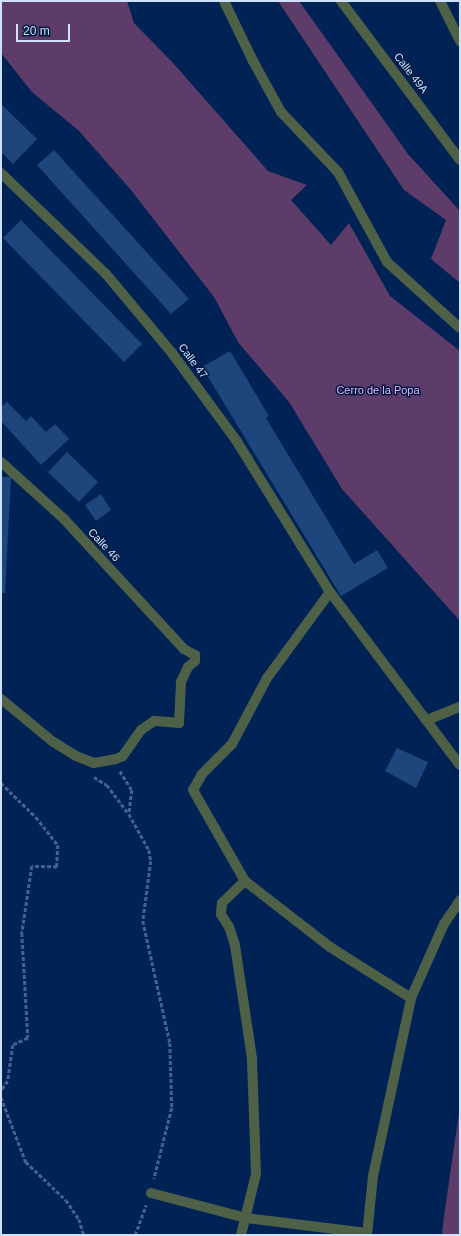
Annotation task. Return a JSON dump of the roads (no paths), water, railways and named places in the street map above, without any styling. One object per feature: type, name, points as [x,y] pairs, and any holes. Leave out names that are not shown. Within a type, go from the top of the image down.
[{"type":"street","points":[[224,1],[252,61],[281,112],[338,172],[387,262],[460,328]]},
{"type":"street","name":"Calle 49A","points":[[341,1],[460,160]]},
{"type":"street","points":[[440,1],[460,41]]},
{"type":"street","name":"Calle 47","points":[[1,173],[106,274],[172,353],[236,440],[330,592],[460,765]]},
{"type":"street","name":"Calle 46","points":[[1,462],[64,519],[184,650],[195,655],[195,661],[188,667],[181,682],[179,723],[154,721],[141,730],[123,756],[116,759],[94,763],[76,756],[52,741],[1,699]]},
{"type":"street","points":[[330,592],[267,678],[232,744],[202,774],[193,790],[245,881],[330,947],[411,998]]},
{"type":"street","points":[[427,720],[460,707]]},
{"type":"street","points":[[241,1235],[256,1174],[252,1058],[235,945],[229,927],[221,914],[222,904],[245,881]]},
{"type":"street","points":[[151,1193],[221,1214],[367,1234],[373,1176],[411,998],[444,924],[460,900]]},
{"type":"park label","name":"Cerro de la Popa","points":[[378,390]]}]
